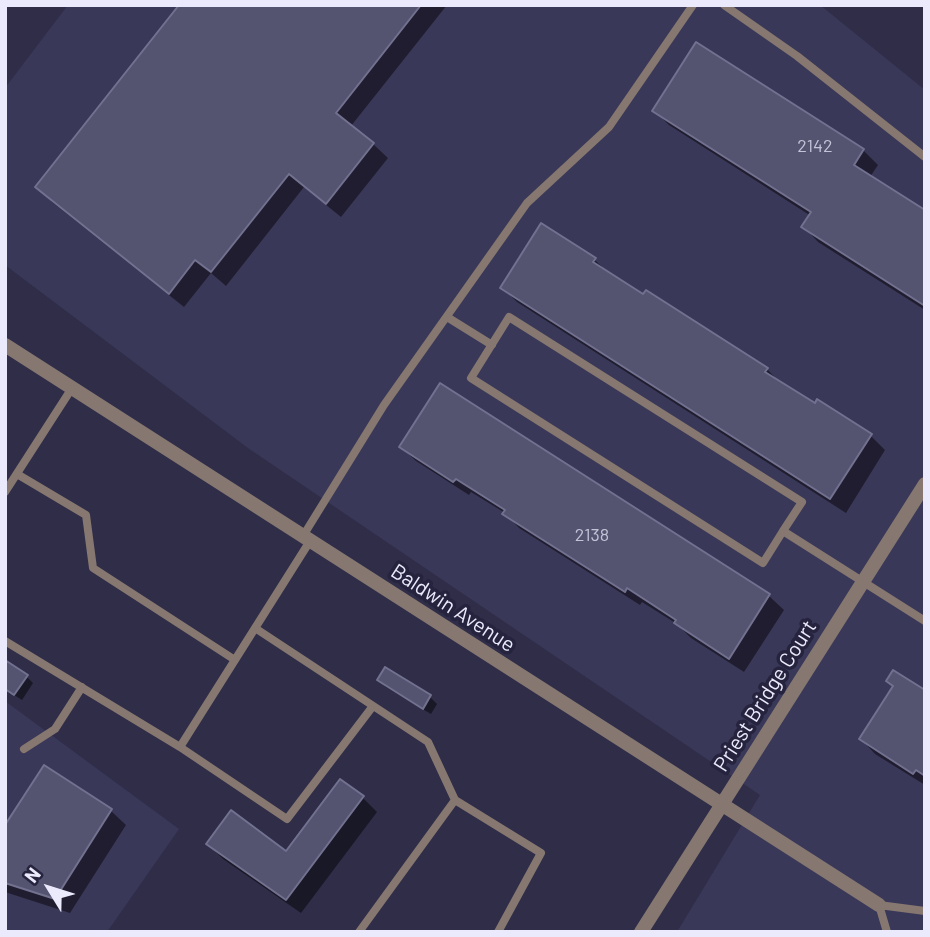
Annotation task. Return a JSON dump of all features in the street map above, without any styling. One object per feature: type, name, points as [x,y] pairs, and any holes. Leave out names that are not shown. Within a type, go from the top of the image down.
[{"type":"street","name":"Baldwin Avenue","points":[[5,345],[880,905]]},
{"type":"street","name":"Priest Bridge Court","points":[[641,932],[925,484]]},
{"type":"lane","points":[[180,747],[256,628],[384,405],[527,203],[609,127],[694,5]]},
{"type":"lane","points":[[724,5],[797,56],[925,157]]},
{"type":"lane","points":[[447,317],[492,345]]},
{"type":"lane","points":[[509,317],[802,502],[783,531],[763,562],[471,378],[509,317]]},
{"type":"lane","points":[[5,492],[72,388]]},
{"type":"lane","points":[[17,474],[86,515],[93,568],[235,660]]},
{"type":"lane","points":[[783,531],[925,621]]},
{"type":"lane","points":[[256,628],[428,742],[455,800],[541,853],[498,932]]},
{"type":"lane","points":[[5,640],[180,747],[287,819],[373,706]]},
{"type":"lane","points":[[24,749],[55,729],[82,687]]},
{"type":"lane","points":[[359,932],[455,800]]},
{"type":"lane","points":[[887,932],[880,905],[925,911]]},
{"type":"shaded area","points":[[68,5],[820,5],[925,90],[925,932],[677,932],[760,795],[248,448],[5,265],[5,88]]},
{"type":"shaded area","points":[[5,701],[179,829],[107,932],[5,932]]},
{"type":"building","points":[[179,5],[421,5],[336,113],[374,143],[326,204],[289,174],[211,272],[195,260],[169,294],[35,187]]},
{"type":"building","points":[[696,42],[864,149],[854,165],[925,210],[925,306],[801,227],[811,212],[652,111]]},
{"type":"building","points":[[541,223],[596,258],[593,262],[643,294],[646,290],[768,368],[765,372],[815,403],[817,399],[872,434],[830,499],[500,288]]},
{"type":"building","points":[[440,383],[770,594],[729,659],[627,588],[625,592],[502,514],[505,510],[456,479],[453,482],[399,447]]},
{"type":"building","points":[[5,660],[28,675],[14,695],[5,689]]},
{"type":"building","points":[[385,667],[431,695],[423,709],[377,680]]},
{"type":"building","points":[[893,670],[925,690],[925,776],[916,770],[913,774],[859,739],[893,686],[886,681]]},
{"type":"building","points":[[44,765],[112,809],[55,899],[5,883],[5,825]]},
{"type":"building","points":[[340,779],[364,796],[286,900],[206,844],[231,810],[286,851]]}]
